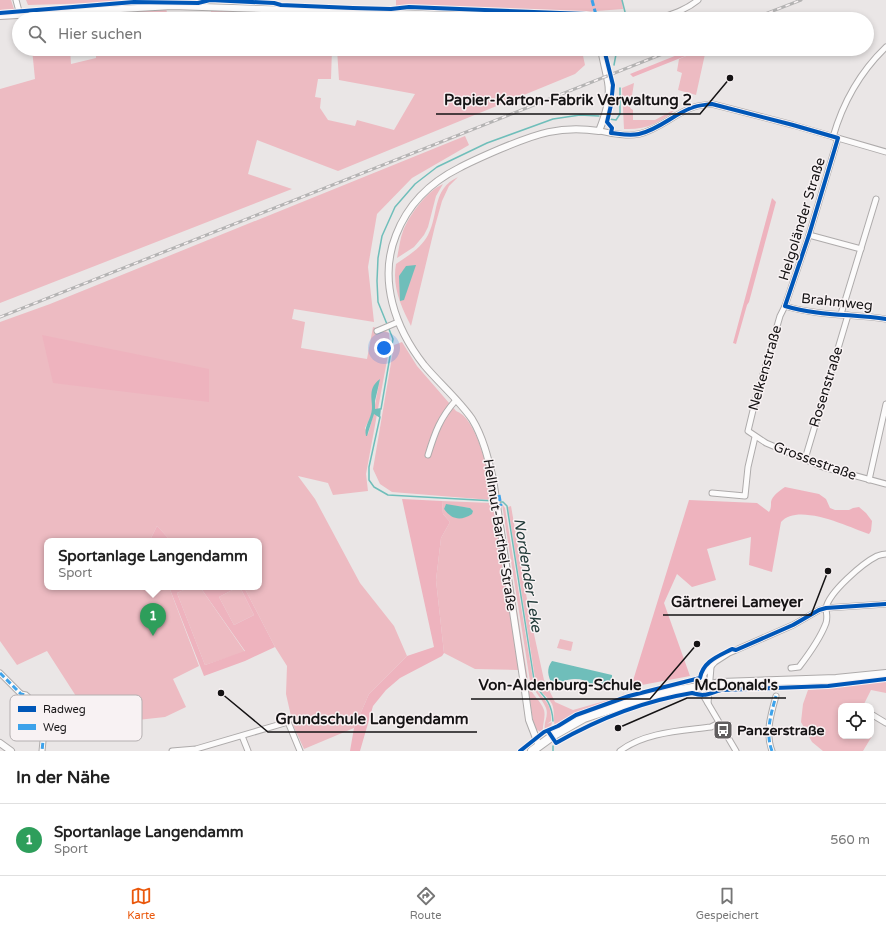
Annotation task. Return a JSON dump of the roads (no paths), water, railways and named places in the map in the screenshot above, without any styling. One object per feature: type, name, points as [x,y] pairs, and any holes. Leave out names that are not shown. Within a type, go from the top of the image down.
[{"type":"main road","points":[[537,749],[574,723],[593,714],[637,700],[706,685],[836,679],[886,674]]},
{"type":"street","points":[[16,0],[19,12]]},
{"type":"street","points":[[679,12],[698,0]]},
{"type":"street","points":[[71,12],[174,6],[360,12]]},
{"type":"street","points":[[0,16],[12,15]]},
{"type":"street","name":"Helgoländer Straße","points":[[785,306],[809,235],[845,102],[872,61],[886,47]]},
{"type":"street","points":[[602,56],[608,84],[606,112],[599,131],[624,135],[640,134],[655,128],[689,108],[699,105],[712,104],[793,125],[886,152]]},
{"type":"street","name":"Hellmut-Barthel-Straße","points":[[537,749],[528,720],[497,506],[490,465],[483,441],[471,419],[417,356],[402,330],[393,308],[390,294],[389,270],[391,251],[400,224],[415,201],[435,182],[451,172],[531,136],[554,130],[582,128],[599,131]]},
{"type":"street","points":[[841,314],[876,199]]},
{"type":"street","points":[[809,235],[861,249]]},
{"type":"street","name":"Brahmweg","points":[[785,306],[804,311],[886,319]]},
{"type":"street","name":"Nelkenstraße","points":[[748,431],[761,380],[780,316],[785,306]]},
{"type":"street","name":"Rosenstraße","points":[[805,459],[848,315]]},
{"type":"street","points":[[377,331],[398,322]]},
{"type":"street","points":[[428,455],[439,423],[446,411],[456,400]]},
{"type":"street","points":[[869,480],[886,404]]},
{"type":"street","name":"Grossestraße","points":[[748,431],[766,443],[832,470],[886,484]]},
{"type":"street","points":[[712,493],[744,496],[748,467],[755,437]]},
{"type":"street","points":[[791,668],[799,667],[812,650],[826,624],[828,615],[826,608],[832,595],[842,582],[877,556],[886,554]]},
{"type":"street","points":[[736,751],[703,695],[706,685],[704,674],[715,662],[728,653],[793,625],[819,610],[826,608],[886,604]]},
{"type":"street","points":[[0,673],[24,695]]},
{"type":"street","points":[[772,751],[769,744],[768,729],[776,696]]},
{"type":"street","points":[[874,716],[886,722]]},
{"type":"street","points":[[172,751],[196,749],[288,722],[300,751]]},
{"type":"street","points":[[620,751],[642,739],[652,736],[711,727],[719,723]]},
{"type":"street","points":[[242,736],[248,751]]},
{"type":"street","points":[[42,751],[43,741]]},
{"type":"street","points":[[0,743],[11,751]]},
{"type":"water","points":[[416,265],[404,300],[400,301],[399,276],[406,266]]},
{"type":"water","points":[[380,379],[375,401],[375,409],[381,408],[380,418],[374,414],[366,436],[366,427],[372,410],[371,396],[375,383]]},
{"type":"water","points":[[446,504],[470,508],[473,511],[472,514],[464,518],[453,517],[444,509]]},
{"type":"water","points":[[552,661],[612,675],[612,680],[600,686],[593,685],[581,679],[568,680],[552,684],[548,672]]},
{"type":"waterway","name":"Nordender Leke","points":[[622,0],[625,12]]},
{"type":"waterway","name":"Nordender Leke","points":[[614,65],[616,56]]},
{"type":"waterway","name":"Nordender Leke","points":[[609,119],[616,120],[620,114],[620,88]]},
{"type":"waterway","name":"Nordender Leke","points":[[381,409],[393,339],[378,302],[378,258],[382,236],[395,207],[415,184],[437,167],[487,143],[553,119],[580,115],[599,116]]},
{"type":"waterway","name":"Nordender Leke","points":[[380,417],[369,467],[369,480],[374,487],[388,495],[495,501]]},
{"type":"waterway","name":"Nordender Leke","points":[[499,502],[503,502],[507,506],[535,686],[548,702],[553,721]]},
{"type":"waterway","name":"Nordender Leke","points":[[553,746],[553,751]]},
{"type":"railway","points":[[770,12],[801,0]]},
{"type":"railway","points":[[0,317],[657,56]]},
{"type":"place","name":"Papier-Karton-Fabrik Verwaltung 2","points":[[730,78]]},
{"type":"place","name":"Gärtnerei Lameyer","points":[[828,571]]},
{"type":"place","name":"Sportanlage Langendamm","points":[[153,636]]},
{"type":"place","name":"Von-Aldenburg-Schule","points":[[697,644]]},
{"type":"place","name":"Grundschule Langendamm","points":[[221,693]]},
{"type":"place","name":"McDonald's","points":[[618,728]]},
{"type":"place","name":"Panzerstraße","points":[[723,730]]}]
